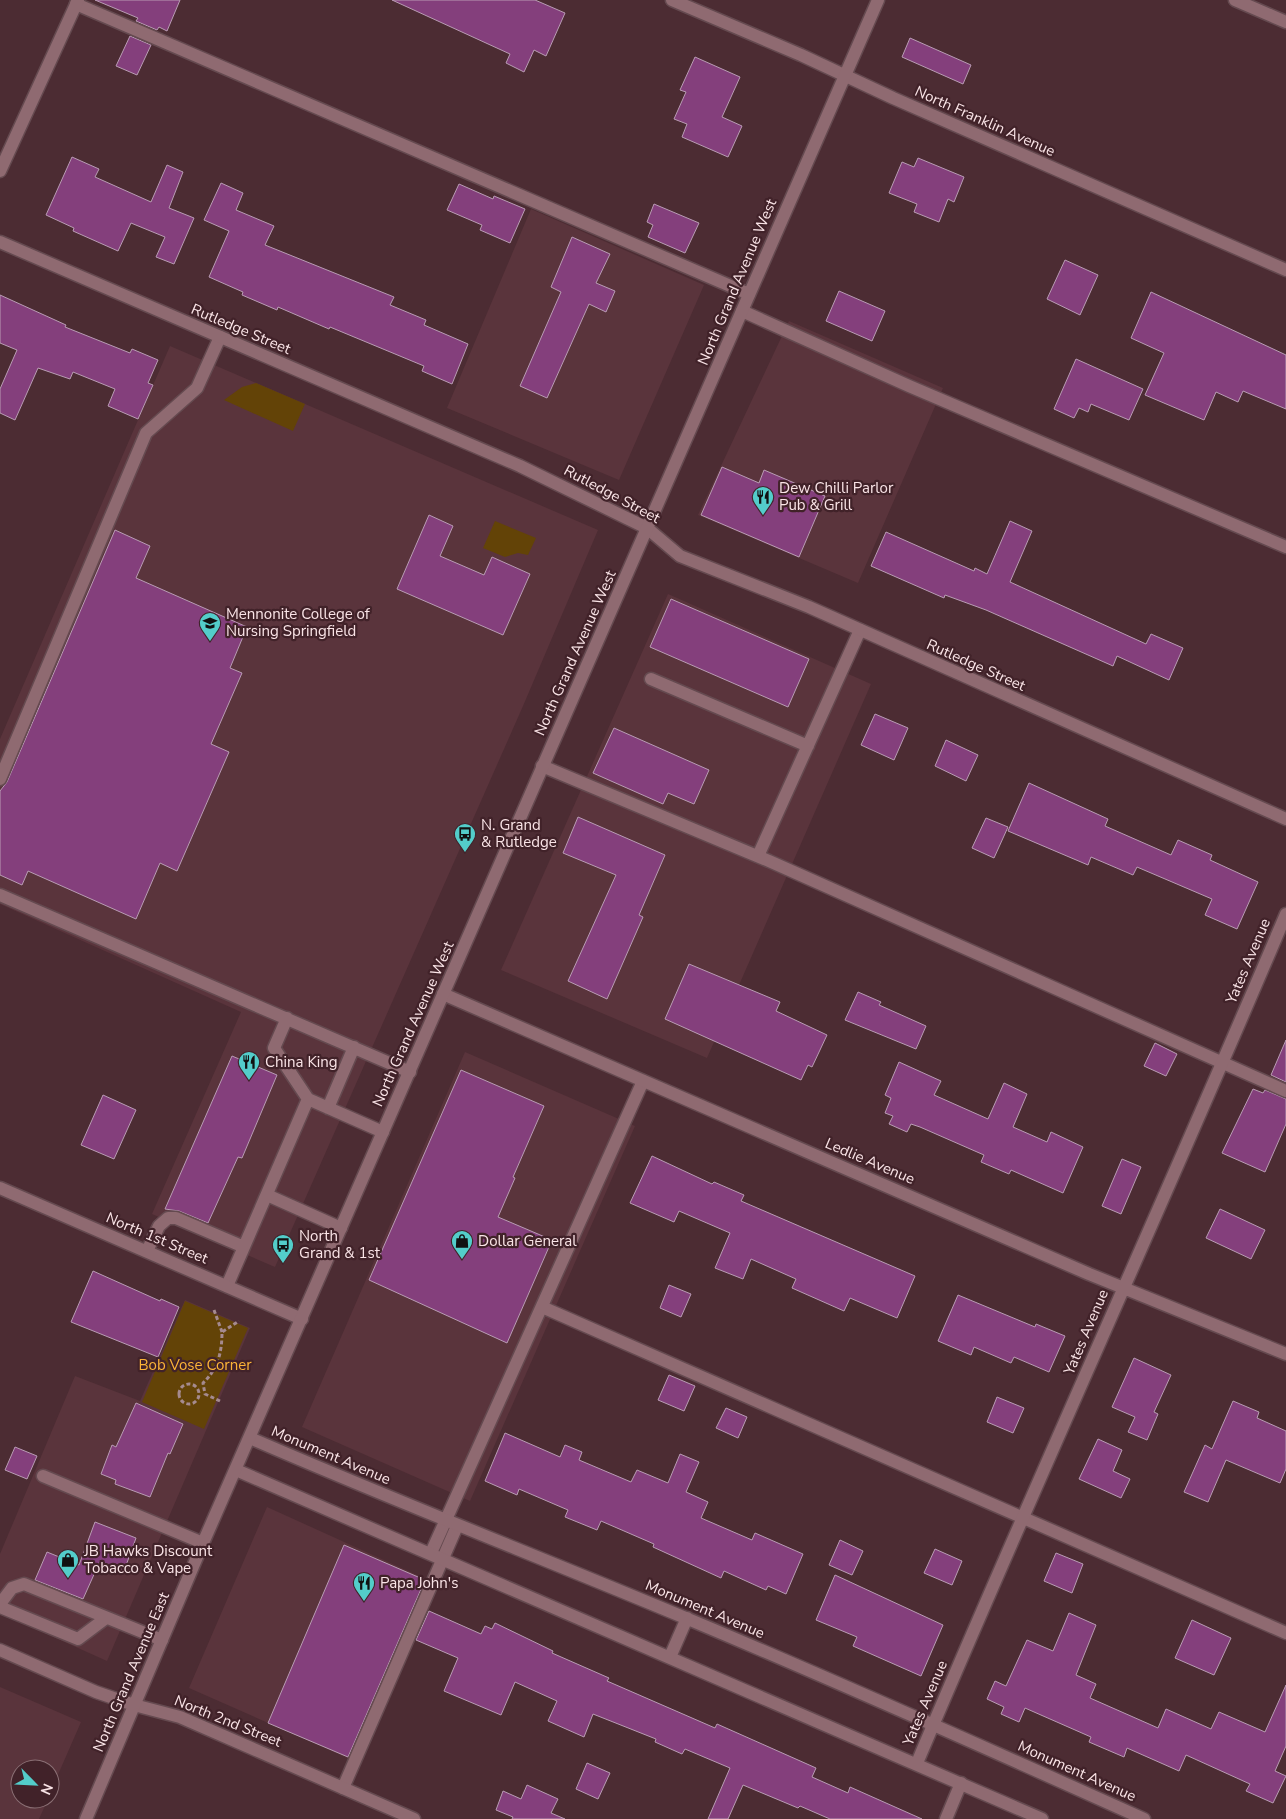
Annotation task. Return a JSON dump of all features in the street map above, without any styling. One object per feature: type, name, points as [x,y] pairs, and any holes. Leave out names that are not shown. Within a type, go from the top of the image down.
[{"type":"street","name":"North Franklin Avenue","points":[[672,0],[1286,270]]},
{"type":"street","name":"North Grand Avenue West","points":[[302,1319],[878,0]]},
{"type":"street","points":[[1235,0],[1286,22]]},
{"type":"street","points":[[0,172],[77,2],[749,294]]},
{"type":"street","name":"Rutledge Street","points":[[0,242],[520,466],[647,528],[680,556],[860,630],[1286,819]]},
{"type":"street","points":[[742,311],[909,386],[1286,547]]},
{"type":"street","points":[[0,779],[146,433],[197,388],[220,337]]},
{"type":"street","points":[[758,856],[860,630]]},
{"type":"street","points":[[651,679],[808,746]]},
{"type":"street","points":[[542,766],[758,856],[1286,1090]]},
{"type":"street","points":[[0,895],[410,1072]]},
{"type":"street","name":"Yates Avenue","points":[[917,1764],[1122,1288],[1223,1063],[1286,914]]},
{"type":"street","name":"Ledlie Avenue","points":[[443,994],[1122,1288],[1286,1354]]},
{"type":"street","points":[[287,1018],[274,1048],[308,1099],[383,1132]]},
{"type":"street","points":[[328,1108],[354,1047]]},
{"type":"street","points":[[343,1788],[437,1555],[542,1307],[643,1081]]},
{"type":"street","points":[[227,1286],[308,1099]]},
{"type":"street","name":"North 1st Street","points":[[0,1188],[302,1319]]},
{"type":"street","points":[[267,1195],[341,1228]]},
{"type":"street","points":[[147,1252],[159,1226],[168,1218],[176,1218],[244,1248]]},
{"type":"street","points":[[542,1307],[994,1503],[1023,1518],[1286,1633]]},
{"type":"street","name":"North Grand Avenue East","points":[[86,1819],[302,1319]]},
{"type":"street","name":"Monument Avenue","points":[[250,1438],[451,1524],[687,1618],[933,1724],[1144,1819]]},
{"type":"street","points":[[236,1470],[437,1555],[1042,1819]]},
{"type":"street","points":[[44,1476],[204,1543]]},
{"type":"street","points":[[106,1618],[78,1638],[0,1606],[12,1588],[24,1584],[162,1640]]},
{"type":"street","points":[[670,1656],[687,1618]]},
{"type":"street","name":"North 2nd Street","points":[[0,1650],[96,1692],[134,1705],[180,1717],[414,1819]]},
{"type":"street","points":[[946,1819],[961,1783]]},
{"type":"path","points":[[214,1310],[222,1332],[222,1350],[213,1373],[203,1383],[205,1394],[220,1401]]},
{"type":"path","points":[[222,1332],[239,1321]]},
{"type":"path","points":[[184,1385],[194,1385],[198,1390],[196,1399],[191,1403],[185,1403],[180,1398],[180,1389],[184,1385]]},
{"type":"path","points":[[198,1390],[204,1389]]},
{"type":"shaded area","points":[[531,209],[704,285],[619,480],[447,408]]},
{"type":"shaded area","points":[[789,321],[943,388],[858,583],[698,515]]},
{"type":"shaded area","name":"Mennonite College of Nursing Springfield","points":[[170,346],[598,530],[523,706],[275,1267],[152,1214],[241,1012],[0,904],[0,739]]},
{"type":"shaded area","points":[[668,594],[871,684],[707,1058],[501,970]]},
{"type":"shaded area","points":[[465,1052],[635,1126],[470,1501],[302,1427]]},
{"type":"shaded area","points":[[185,1300],[250,1328],[107,1661],[0,1613],[0,1554],[75,1376],[140,1401]]},
{"type":"shaded area","points":[[267,1507],[439,1585],[361,1764],[189,1688]]},
{"type":"shaded area","points":[[0,1687],[81,1722],[60,1770],[60,1759],[10,1759],[10,1809],[44,1809],[39,1819],[0,1819]]},
{"type":"green space","points":[[256,383],[305,404],[293,431],[224,400],[242,387]]},
{"type":"green space","points":[[495,521],[536,538],[528,555],[518,553],[505,557],[483,548]]},
{"type":"green space","name":"Bob Vose Corner","points":[[185,1301],[248,1328],[204,1429],[142,1402]]},
{"type":"building","points":[[95,0],[180,0],[167,31],[159,27],[157,30],[136,21],[138,18]]},
{"type":"building","points":[[392,0],[535,0],[565,13],[546,56],[534,50],[524,72],[506,63],[510,54]]},
{"type":"building","points":[[130,36],[151,45],[137,75],[116,66]]},
{"type":"building","points":[[910,38],[971,65],[963,84],[902,57]]},
{"type":"building","points":[[695,57],[740,77],[722,117],[742,126],[728,157],[682,137],[687,124],[674,119],[686,92],[680,90]]},
{"type":"building","points":[[72,157],[99,169],[95,177],[151,202],[167,165],[183,172],[169,208],[194,218],[174,264],[156,257],[165,237],[131,223],[118,251],[73,231],[74,228],[46,215]]},
{"type":"building","points":[[918,158],[964,177],[954,202],[948,199],[939,222],[914,212],[917,204],[889,193],[902,162],[914,167]]},
{"type":"building","points":[[221,183],[243,193],[236,210],[274,226],[265,245],[394,297],[390,305],[426,320],[424,325],[468,344],[452,384],[422,371],[424,366],[278,307],[277,310],[242,295],[243,292],[209,277],[229,231],[204,220]]},
{"type":"building","points":[[459,184],[493,199],[494,196],[525,209],[510,243],[480,230],[482,225],[447,210]]},
{"type":"building","points":[[654,204],[699,223],[685,253],[648,237],[653,225],[647,222]]},
{"type":"building","points":[[572,237],[610,254],[596,283],[615,291],[606,312],[589,304],[547,398],[520,386],[561,292],[551,287]]},
{"type":"building","points":[[1065,260],[1098,275],[1080,315],[1047,299]]},
{"type":"building","points":[[839,291],[885,311],[872,341],[826,321]]},
{"type":"building","points":[[1151,292],[1286,355],[1286,409],[1243,391],[1238,402],[1216,392],[1204,420],[1145,395],[1164,353],[1131,338]]},
{"type":"building","points":[[0,295],[66,325],[65,327],[130,353],[132,349],[158,360],[148,383],[153,385],[138,419],[108,406],[115,389],[73,372],[70,379],[38,368],[15,420],[0,413],[0,389],[17,350],[0,343]]},
{"type":"building","points":[[1076,359],[1143,389],[1129,420],[1091,404],[1088,412],[1079,408],[1074,418],[1054,409]]},
{"type":"building","points":[[722,467],[759,483],[764,470],[825,496],[799,557],[701,515]]},
{"type":"building","points":[[429,515],[453,526],[440,556],[484,575],[492,557],[530,574],[503,635],[397,589]]},
{"type":"building","points":[[1010,521],[1032,531],[1010,582],[1146,644],[1151,634],[1183,648],[1169,680],[1117,656],[1113,666],[986,610],[945,595],[944,598],[871,566],[886,532],[974,571],[975,568],[987,574]]},
{"type":"building","points":[[115,530],[150,546],[136,578],[247,627],[230,668],[242,673],[211,744],[229,752],[177,871],[160,863],[136,919],[28,871],[22,885],[0,875],[0,791],[7,782]]},
{"type":"building","points":[[671,599],[809,659],[788,707],[650,647]]},
{"type":"building","points":[[875,714],[908,728],[894,760],[861,745]]},
{"type":"building","points":[[614,728],[709,770],[694,804],[668,793],[663,804],[593,773]]},
{"type":"building","points":[[946,740],[978,755],[966,781],[935,766]]},
{"type":"building","points":[[1029,783],[1108,819],[1105,826],[1171,855],[1178,840],[1212,855],[1210,860],[1258,882],[1237,929],[1205,915],[1212,899],[1137,867],[1133,875],[1091,857],[1088,865],[1008,831]]},
{"type":"building","points":[[578,817],[665,855],[639,915],[643,917],[607,999],[568,981],[616,875],[563,853]]},
{"type":"building","points":[[986,818],[1008,827],[994,858],[972,848]]},
{"type":"building","points":[[689,964],[780,1002],[776,1011],[827,1035],[812,1067],[808,1065],[801,1080],[665,1019]]},
{"type":"building","points":[[858,992],[881,1002],[879,1005],[926,1026],[916,1049],[845,1020]]},
{"type":"building","points":[[1286,1040],[1286,1082],[1271,1075]]},
{"type":"building","points":[[1155,1043],[1177,1054],[1166,1076],[1144,1066]]},
{"type":"building","points":[[232,1056],[277,1075],[242,1158],[238,1157],[208,1223],[179,1211],[165,1209]]},
{"type":"building","points":[[899,1062],[941,1081],[934,1095],[988,1119],[1004,1083],[1027,1094],[1013,1127],[1047,1142],[1051,1132],[1083,1147],[1063,1193],[1011,1170],[1009,1174],[981,1162],[984,1155],[920,1127],[911,1124],[907,1132],[889,1124],[893,1116],[885,1113],[891,1098],[885,1095]]},
{"type":"building","points":[[461,1070],[544,1106],[498,1217],[552,1240],[507,1343],[369,1280]]},
{"type":"building","points":[[1253,1089],[1263,1093],[1265,1090],[1286,1099],[1286,1124],[1265,1172],[1222,1153]]},
{"type":"building","points":[[103,1095],[136,1110],[114,1159],[81,1145]]},
{"type":"building","points":[[652,1156],[712,1184],[714,1182],[744,1195],[741,1201],[915,1276],[897,1318],[850,1298],[844,1311],[792,1288],[796,1279],[751,1259],[743,1279],[715,1268],[730,1233],[679,1211],[674,1222],[630,1203]]},
{"type":"building","points":[[1122,1159],[1141,1167],[1121,1214],[1102,1206]]},
{"type":"building","points":[[1220,1209],[1265,1230],[1251,1259],[1206,1238]]},
{"type":"building","points":[[93,1271],[160,1301],[161,1299],[179,1307],[158,1357],[71,1322]]},
{"type":"building","points":[[669,1285],[691,1294],[681,1317],[660,1308]]},
{"type":"building","points":[[958,1295],[1035,1327],[1036,1324],[1065,1336],[1049,1372],[1014,1357],[1011,1363],[974,1347],[971,1355],[938,1341]]},
{"type":"building","points":[[1134,1358],[1171,1375],[1154,1412],[1158,1414],[1147,1440],[1128,1432],[1135,1417],[1112,1407]]},
{"type":"building","points":[[669,1375],[695,1386],[684,1411],[658,1400]]},
{"type":"building","points":[[997,1397],[1024,1408],[1013,1433],[987,1422]]},
{"type":"building","points":[[1233,1401],[1259,1412],[1257,1418],[1286,1431],[1286,1469],[1280,1483],[1226,1460],[1208,1502],[1184,1492],[1205,1445],[1212,1449]]},
{"type":"building","points":[[136,1403],[183,1424],[170,1454],[168,1453],[150,1497],[115,1484],[116,1480],[101,1474],[112,1445],[116,1447]]},
{"type":"building","points":[[726,1408],[747,1417],[738,1438],[716,1428]]},
{"type":"building","points":[[505,1433],[560,1457],[565,1445],[582,1452],[579,1460],[631,1482],[637,1470],[668,1483],[680,1454],[699,1462],[686,1492],[708,1502],[701,1518],[752,1540],[755,1533],[803,1554],[786,1594],[768,1586],[766,1590],[724,1571],[721,1578],[653,1547],[654,1544],[601,1521],[597,1530],[565,1517],[568,1510],[519,1489],[517,1495],[485,1481]]},
{"type":"building","points":[[1098,1439],[1122,1450],[1113,1471],[1130,1479],[1121,1498],[1079,1479]]},
{"type":"building","points":[[15,1447],[37,1456],[27,1479],[5,1470]]},
{"type":"building","points":[[95,1522],[136,1538],[124,1571],[100,1561],[83,1599],[35,1580],[47,1552],[79,1565]]},
{"type":"building","points":[[840,1540],[863,1551],[852,1575],[829,1565]]},
{"type":"building","points":[[344,1545],[425,1580],[348,1757],[268,1723]]},
{"type":"building","points":[[935,1549],[962,1561],[952,1585],[924,1573]]},
{"type":"building","points":[[1056,1553],[1083,1564],[1072,1593],[1044,1581]]},
{"type":"building","points":[[835,1575],[943,1625],[921,1676],[853,1646],[857,1637],[816,1620]]},
{"type":"building","points":[[429,1611],[481,1634],[485,1626],[492,1629],[495,1623],[553,1651],[552,1653],[609,1678],[607,1681],[715,1728],[717,1724],[816,1768],[812,1777],[848,1793],[850,1787],[922,1819],[830,1819],[743,1785],[728,1819],[708,1819],[730,1768],[685,1749],[682,1754],[655,1742],[656,1739],[593,1714],[584,1737],[548,1721],[557,1701],[515,1682],[501,1715],[444,1691],[458,1658],[416,1640]]},
{"type":"building","points":[[1069,1613],[1096,1625],[1076,1675],[1096,1684],[1090,1698],[1158,1728],[1166,1709],[1211,1729],[1219,1712],[1265,1732],[1286,1685],[1286,1746],[1275,1771],[1286,1776],[1273,1803],[1246,1791],[1250,1784],[1186,1755],[1179,1771],[1127,1748],[1124,1757],[1089,1742],[1091,1737],[1025,1708],[1019,1722],[1001,1714],[1004,1707],[987,1699],[995,1681],[1006,1686],[1027,1640],[1053,1651]]},
{"type":"building","points":[[1192,1620],[1231,1638],[1214,1675],[1175,1658]]},
{"type":"building","points":[[587,1763],[610,1773],[598,1799],[576,1789]]},
{"type":"building","points":[[527,1785],[558,1799],[551,1813],[565,1819],[512,1819],[513,1817],[496,1810],[503,1791],[521,1799]]},
{"type":"place","name":"Dew Chilli Parlor Pub & Grill","points":[[763,516]]},
{"type":"place","name":"Mennonite College of Nursing Springfield","points":[[210,642]]},
{"type":"place","name":"N. Grand & Rutledge","points":[[465,853]]},
{"type":"place","name":"China King","points":[[249,1081]]},
{"type":"place","name":"Dollar General","points":[[462,1260]]},
{"type":"place","name":"North Grand & 1st","points":[[283,1264]]},
{"type":"place","name":"JB Hawks Discount Tobacco & Vape","points":[[68,1579]]},
{"type":"place","name":"Papa John's","points":[[364,1602]]}]
